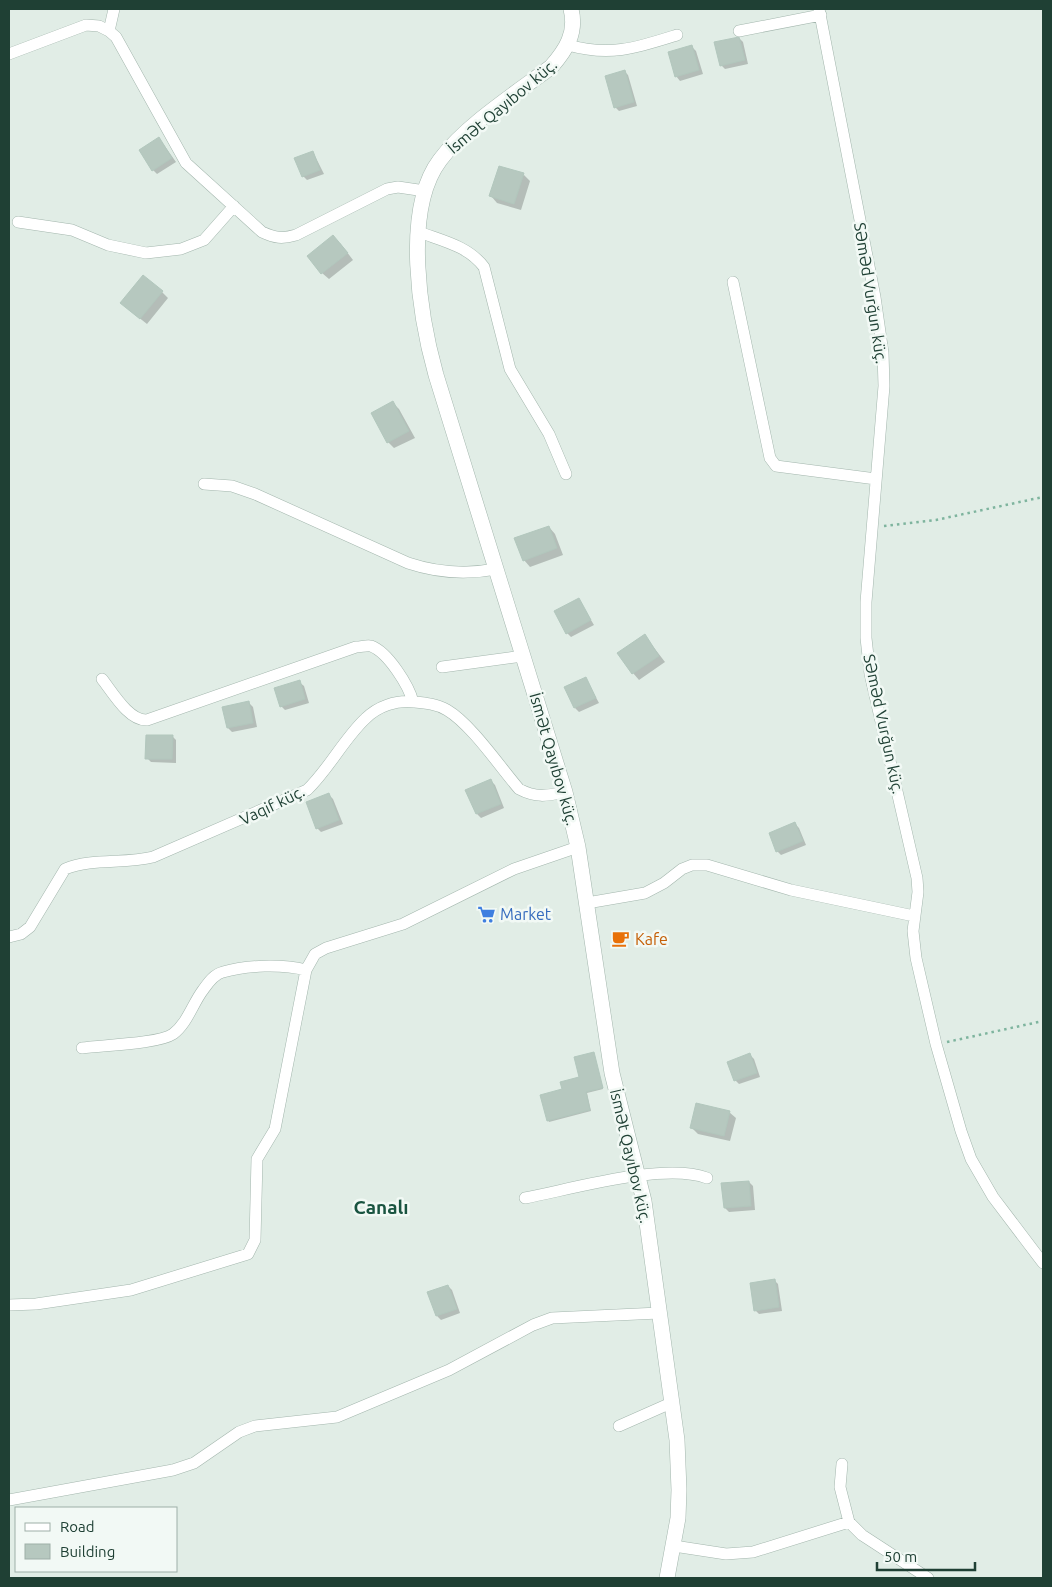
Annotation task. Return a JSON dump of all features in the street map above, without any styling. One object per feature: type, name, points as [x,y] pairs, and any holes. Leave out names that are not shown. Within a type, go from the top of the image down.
[{"type":"street","points":[[109,30],[114,9]]},
{"type":"street","name":"İsmət Qayıbov küç.","points":[[571,9],[572,32],[568,45],[551,67],[488,115],[452,147],[431,172],[425,191],[419,232],[420,293],[428,346],[564,792],[578,848],[612,1073],[644,1201],[677,1440],[680,1490],[674,1546],[667,1578]]},
{"type":"street","points":[[740,31],[820,12]]},
{"type":"street","name":"Səməd Vurğun küç.","points":[[820,12],[876,298],[883,353],[884,386],[866,602],[866,638],[870,674],[918,878],[913,931],[916,958],[936,1044],[971,1159],[993,1197],[1043,1263]]},
{"type":"street","points":[[9,54],[86,25],[99,26],[109,30],[124,51],[186,164],[262,232],[274,238],[284,239],[296,236],[387,189],[398,187],[425,191]]},
{"type":"street","points":[[568,45],[589,51],[628,50],[676,35]]},
{"type":"street","points":[[18,222],[72,230],[108,245],[146,253],[181,249],[204,240],[234,206]]},
{"type":"street","points":[[419,232],[464,248],[476,256],[484,267],[510,369],[549,434],[566,474]]},
{"type":"street","points":[[733,282],[770,458],[776,466],[785,468],[876,479]]},
{"type":"street","points":[[204,484],[232,486],[255,494],[408,563],[431,570],[456,574],[496,569]]},
{"type":"street","points":[[102,679],[131,714],[140,721],[148,720],[356,647],[369,645],[378,649],[407,684],[413,702]]},
{"type":"street","points":[[442,668],[523,656]]},
{"type":"street","name":"Vaqif küç.","points":[[9,936],[21,934],[30,927],[65,868],[87,863],[132,862],[153,858],[307,790],[321,777],[364,720],[374,711],[390,704],[413,702],[430,704],[446,710],[460,720],[519,789],[530,795],[544,797],[564,792]]},
{"type":"street","points":[[9,1305],[36,1304],[131,1290],[248,1254],[255,1240],[256,1159],[275,1129],[306,970],[315,954],[326,948],[404,924],[514,868],[578,848]]},
{"type":"street","points":[[587,903],[645,893],[664,883],[682,869],[692,865],[707,866],[791,890],[914,916]]},
{"type":"street","points":[[82,1048],[158,1039],[172,1035],[180,1027],[202,990],[213,978],[222,972],[272,966],[291,966],[306,970]]},
{"type":"street","points":[[525,1198],[667,1172],[696,1174],[707,1178]]},
{"type":"street","points":[[9,1500],[172,1470],[194,1463],[239,1432],[255,1426],[337,1417],[449,1370],[533,1325],[552,1318],[659,1313]]},
{"type":"street","points":[[620,1426],[671,1403]]},
{"type":"street","points":[[842,1464],[840,1487],[848,1522],[862,1535],[928,1578]]},
{"type":"street","points":[[674,1546],[726,1554],[753,1552],[848,1522]]},
{"type":"path","points":[[872,527],[936,520],[1043,497]]},
{"type":"path","points":[[936,1044],[1043,1021]]},
{"type":"building","points":[[739,37],[745,60],[720,66],[714,42]]},
{"type":"building","points":[[692,45],[699,70],[675,77],[668,52]]},
{"type":"building","points":[[625,70],[634,102],[614,108],[605,76]]},
{"type":"building","points":[[159,137],[172,158],[152,171],[139,150]]},
{"type":"building","points":[[313,151],[320,170],[302,177],[294,158]]},
{"type":"building","points":[[499,166],[524,173],[514,204],[489,196]]},
{"type":"building","points":[[333,235],[348,253],[321,274],[307,256]]},
{"type":"building","points":[[143,275],[163,291],[140,319],[120,303]]},
{"type":"building","points":[[393,401],[409,431],[387,443],[371,413]]},
{"type":"building","points":[[549,526],[557,548],[523,561],[514,538]]},
{"type":"building","points":[[579,598],[591,620],[566,634],[554,611]]},
{"type":"building","points":[[645,634],[659,656],[632,674],[617,653]]},
{"type":"building","points":[[586,677],[596,698],[574,708],[564,687]]},
{"type":"building","points":[[300,680],[305,699],[280,707],[274,688]]},
{"type":"building","points":[[249,701],[253,723],[227,728],[222,707]]},
{"type":"building","points":[[146,735],[173,735],[172,759],[145,759]]},
{"type":"building","points":[[491,779],[501,804],[476,814],[465,790]]},
{"type":"building","points":[[329,793],[339,820],[316,829],[306,802]]},
{"type":"building","points":[[795,822],[803,841],[776,852],[769,833]]},
{"type":"building","points":[[594,1052],[603,1088],[586,1092],[590,1110],[547,1121],[540,1095],[562,1089],[560,1082],[579,1077],[574,1057]]},
{"type":"building","points":[[750,1053],[757,1073],[734,1081],[727,1062]]},
{"type":"building","points":[[696,1103],[730,1111],[724,1136],[690,1128]]},
{"type":"building","points":[[749,1181],[751,1206],[724,1208],[721,1183]]},
{"type":"building","points":[[775,1279],[779,1307],[754,1311],[750,1283]]},
{"type":"building","points":[[448,1285],[457,1309],[436,1316],[427,1292]]},
{"type":"place","name":"Market","points":[[486,914]]},
{"type":"place","name":"Kafe","points":[[621,939]]},
{"type":"district","name":"Canalı","points":[[381,1207]]}]
